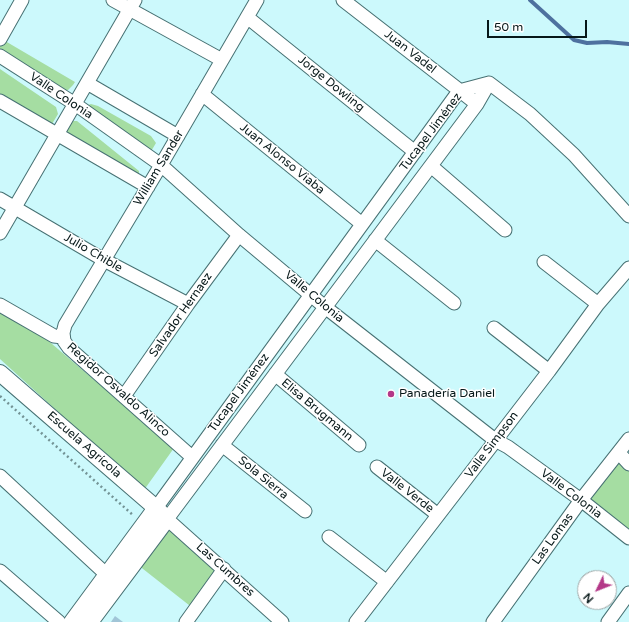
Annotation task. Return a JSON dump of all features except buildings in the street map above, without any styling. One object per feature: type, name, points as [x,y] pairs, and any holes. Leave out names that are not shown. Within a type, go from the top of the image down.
[{"type":"street","points":[[0,39],[22,0]]},
{"type":"street","points":[[113,0],[133,5],[222,60]]},
{"type":"street","name":"William Sander","points":[[63,337],[65,324],[148,187],[257,0]]},
{"type":"street","name":"Juan Vadel","points":[[343,0],[477,104]]},
{"type":"street","points":[[0,233],[133,5]]},
{"type":"street","name":"Jorge Dowling","points":[[247,17],[415,152]]},
{"type":"street","name":"Valle Colonia","points":[[0,56],[75,104],[161,164],[239,235],[325,307],[495,440],[508,447],[581,500],[629,538]]},
{"type":"street","name":"Valle Colonia","points":[[87,83],[178,136]]},
{"type":"street","points":[[489,83],[530,114],[574,155],[629,216]]},
{"type":"street","name":"Tucapel Jiménez","points":[[90,622],[161,514],[192,457],[459,91],[489,83]]},
{"type":"street","name":"Tucapel Jiménez","points":[[72,622],[143,525],[161,514],[222,445],[477,104],[489,83]]},
{"type":"street","name":"Juan Alonso Viaba","points":[[202,94],[362,224]]},
{"type":"street","points":[[0,101],[148,187]]},
{"type":"street","points":[[431,166],[505,230]]},
{"type":"street","name":"Julio Chible","points":[[0,200],[104,260],[188,304]]},
{"type":"street","name":"Salvador Hernaez","points":[[124,396],[188,304],[239,235]]},
{"type":"street","points":[[375,240],[454,303]]},
{"type":"street","points":[[544,262],[598,304]]},
{"type":"street","name":"Valle Simpson","points":[[356,622],[549,371],[598,304],[629,268]]},
{"type":"street","name":"Regidor Osvaldo Alinco","points":[[0,305],[54,336],[63,337],[68,348],[192,457]]},
{"type":"street","points":[[494,328],[549,371]]},
{"type":"street","name":"Escuela Agrícola","points":[[0,373],[161,514]]},
{"type":"street","name":"Elisa Brugmann","points":[[275,374],[359,445]]},
{"type":"street","name":"Las Lomas","points":[[493,622],[581,500],[629,439]]},
{"type":"street","name":"Sola Sierra","points":[[222,445],[305,511]]},
{"type":"street","points":[[619,453],[629,464]]},
{"type":"street","name":"Valle Verde","points":[[377,467],[438,515]]},
{"type":"street","points":[[0,476],[106,575]]},
{"type":"street","name":"Las Cumbres","points":[[161,514],[282,622]]},
{"type":"street","points":[[329,537],[387,582]]},
{"type":"street","points":[[186,622],[224,569]]},
{"type":"street","points":[[0,570],[59,622]]},
{"type":"street","points":[[608,622],[629,593]]},
{"type":"path","points":[[0,396],[143,525]]},
{"type":"green space","points":[[0,38],[75,82],[68,90],[56,87],[0,49]]},
{"type":"green space","points":[[0,69],[56,107],[58,114],[52,124],[50,125],[0,98]]},
{"type":"green space","points":[[91,104],[98,106],[151,136],[156,143],[150,153],[88,105]]},
{"type":"green space","points":[[73,121],[77,121],[139,171],[139,173],[138,174],[67,134],[66,131]]},
{"type":"green space","points":[[0,310],[38,332],[174,448],[144,490],[0,359]]},
{"type":"green space","points":[[619,454],[629,466],[629,536],[583,500]]},
{"type":"green space","points":[[167,526],[220,570],[194,609],[138,565]]},
{"type":"waterway","points":[[530,0],[574,40],[587,43],[607,42],[629,44]]},
{"type":"place","name":"Panadería Daniel","points":[[391,394]]}]
